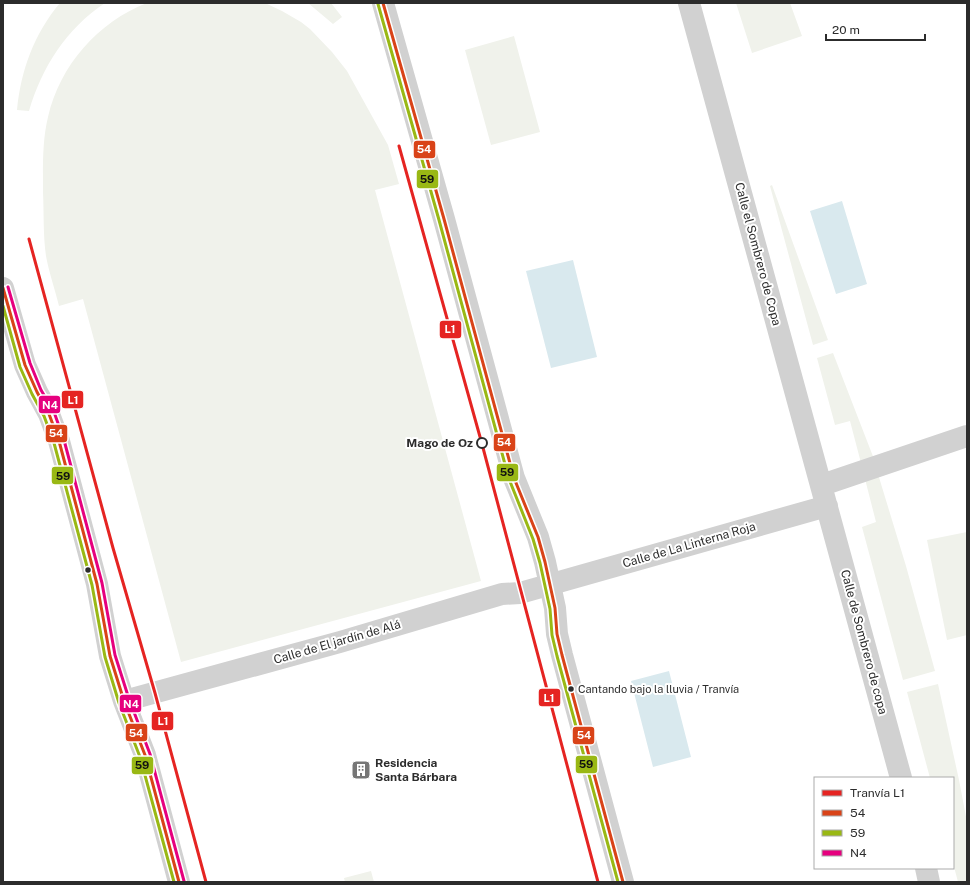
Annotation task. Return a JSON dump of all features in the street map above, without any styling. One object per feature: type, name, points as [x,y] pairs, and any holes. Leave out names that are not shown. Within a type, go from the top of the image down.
[{"type":"street","points":[[383,3],[444,219],[514,478],[538,537],[550,585],[562,655],[624,882]]},
{"type":"street","name":"Calle el Sombrero de Copa","points":[[689,3],[827,506]]},
{"type":"street","points":[[3,288],[25,365],[36,392],[49,414],[58,441],[97,584],[110,656],[124,701],[145,755],[179,882]]},
{"type":"street","points":[[822,485],[967,436]]},
{"type":"street","name":"Calle de La Linterna Roja","points":[[550,585],[827,506]]},
{"type":"street","name":"Calle de Sombrero de copa","points":[[827,506],[901,777]]},
{"type":"street","name":"Calle de El jardín de Alá","points":[[124,701],[340,642],[502,594],[520,593],[550,585]]},
{"type":"street","points":[[926,869],[929,882]]},
{"type":"shaded area","points":[[60,3],[105,3],[78,25],[57,50],[41,79],[29,111],[17,110],[22,81],[30,53],[43,27]]},
{"type":"shaded area","points":[[147,3],[265,3],[282,11],[310,29],[332,52],[347,71],[388,145],[399,184],[375,190],[481,581],[181,662],[83,299],[59,306],[47,262],[44,240],[44,145],[46,126],[54,98],[72,63],[97,34],[129,11]]},
{"type":"shaded area","points":[[308,3],[331,3],[342,17],[333,24]]},
{"type":"shaded area","points":[[736,3],[790,3],[802,36],[752,53]]},
{"type":"shaded area","points":[[514,36],[540,132],[491,145],[465,50]]},
{"type":"shaded area","points":[[772,185],[828,340],[813,345],[770,186]]},
{"type":"shaded area","points":[[842,201],[867,284],[836,294],[810,211]]},
{"type":"shaded area","points":[[573,260],[597,357],[551,368],[526,271]]},
{"type":"shaded area","points":[[833,353],[874,459],[861,463],[850,421],[835,425],[817,358]]},
{"type":"shaded area","points":[[878,474],[906,566],[935,671],[903,680],[862,527],[876,522],[865,479]]},
{"type":"shaded area","points":[[967,532],[967,635],[947,640],[927,540]]},
{"type":"shaded area","points":[[669,671],[691,757],[653,767],[631,681]]},
{"type":"shaded area","points":[[938,684],[967,822],[967,882],[958,882],[954,867],[954,777],[930,777],[907,692]]},
{"type":"shaded area","points":[[371,871],[374,882],[345,882],[344,878]]},
{"type":"tram line","name":"L1","points":[[399,146],[482,444],[598,882]]},
{"type":"tram line","name":"L1","points":[[29,239],[206,882]]},
{"type":"transit line","name":"54","points":[[383,3],[444,219],[514,478],[538,537],[545,562],[555,608],[557,634],[562,655],[623,882]]},
{"type":"transit line","name":"59","points":[[378,4],[439,220],[509,479],[533,539],[540,563],[550,609],[552,635],[557,656],[618,882]]},
{"type":"transit line","name":"N4","points":[[8,287],[30,363],[41,390],[54,412],[64,440],[102,583],[115,655],[129,699],[150,754],[184,881]]},
{"type":"transit line","name":"54","points":[[3,288],[25,365],[49,414],[59,441],[97,584],[110,656],[124,701],[145,755],[179,882]]},
{"type":"transit line","name":"59","points":[[3,306],[20,367],[44,416],[54,443],[92,585],[105,657],[119,703],[140,757],[174,882]]},
{"type":"place","name":"Mago de Oz","points":[[482,443]]},
{"type":"place","name":"Cantando bajo la lluvia / Tranvía","points":[[571,689]]},
{"type":"place","name":"Residencia Santa Bárbara","points":[[361,770]]}]
